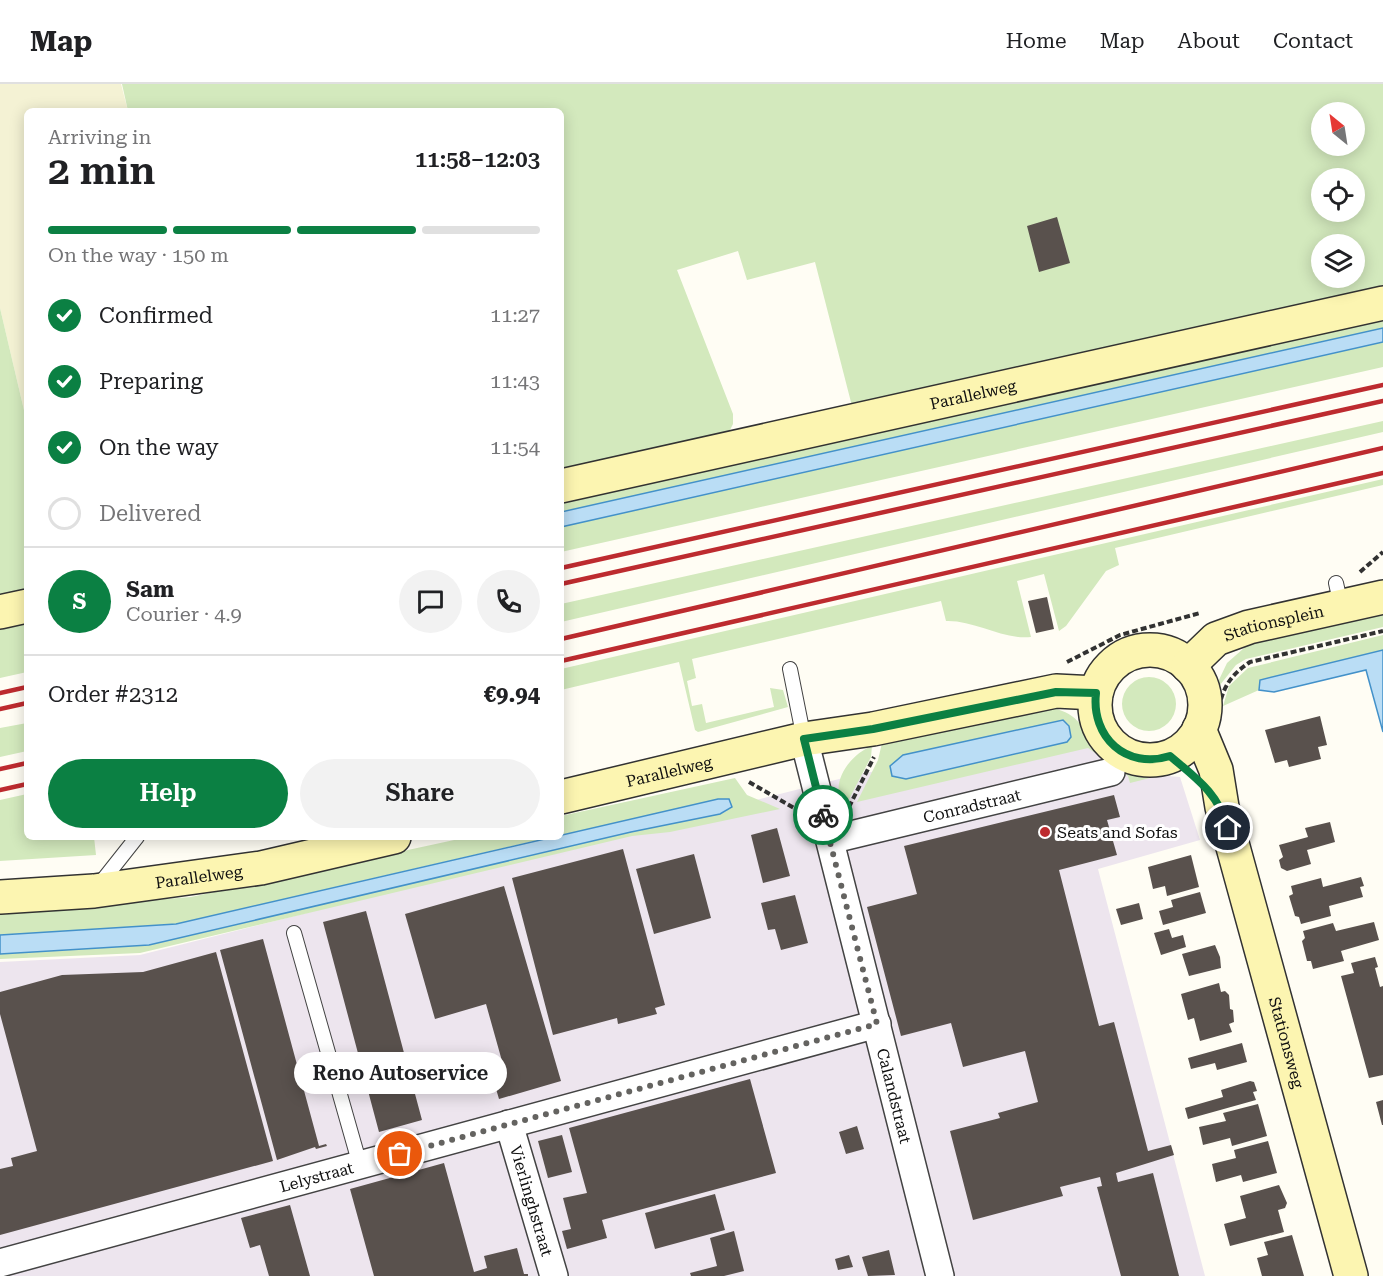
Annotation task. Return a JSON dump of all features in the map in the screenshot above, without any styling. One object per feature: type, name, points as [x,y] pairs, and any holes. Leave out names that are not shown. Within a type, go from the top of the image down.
[{"type":"street","name":"Parallelweg","points":[[564,485],[1383,303]]},
{"type":"street","name":"Stationsplein","points":[[1188,666],[1216,639],[1249,627],[1363,595]]},
{"type":"street","points":[[0,612],[24,607]]},
{"type":"street","points":[[1134,652],[1163,652],[1188,666],[1196,675],[1204,696],[1203,718],[1209,721],[1187,745],[1170,756],[1141,759],[1114,747],[1098,723],[1096,693],[1110,668],[1134,652]]},
{"type":"street","name":"Parallelweg","points":[[564,796],[804,739],[873,729],[1056,692],[1096,693]]},
{"type":"street","name":"Stationsweg","points":[[1209,721],[1222,807],[1351,1276]]},
{"type":"street","name":"Calandstraat","points":[[804,739],[940,1276]]},
{"type":"street","name":"Stationsweg","points":[[1170,756],[1201,783],[1222,807]]},
{"type":"street","name":"Conradstraat","points":[[830,840],[1112,772]]},
{"type":"street","name":"Parallelweg","points":[[0,897],[94,891],[261,868],[381,840]]},
{"type":"street","name":"Lelystraat","points":[[0,1263],[877,1024]]},
{"type":"street","name":"Vierlinghstraat","points":[[509,1124],[554,1276]]},
{"type":"lane","points":[[790,669],[804,739]]},
{"type":"lane","points":[[94,891],[135,840]]},
{"type":"lane","points":[[294,933],[360,1165]]},
{"type":"path","points":[[1209,721],[1234,672],[1250,662],[1383,631]]},
{"type":"path","points":[[830,840],[874,757],[876,750],[873,729]]},
{"type":"path","points":[[739,754],[749,782],[798,811]]},
{"type":"shaded area","points":[[0,84],[121,84],[127,108],[24,108],[24,410],[0,308]]},
{"type":"shaded area","points":[[1074,731],[1132,773],[1180,777],[1200,840],[1098,869],[1205,1276],[0,1276],[0,962],[140,955],[851,776]]},
{"type":"green space","points":[[122,84],[1383,84],[1383,292],[853,410],[815,262],[747,280],[738,251],[677,270],[733,414],[733,424],[729,432],[564,474],[564,108],[127,108]]},
{"type":"green space","points":[[0,308],[24,410],[24,595],[0,600]]},
{"type":"green space","points":[[1383,315],[1383,367],[564,551],[564,498]]},
{"type":"green space","points":[[1383,421],[1383,432],[564,621],[564,603]]},
{"type":"green space","points":[[1383,479],[1383,485],[1115,548],[1119,565],[1106,571],[1066,626],[1059,631],[1044,574],[1017,581],[1031,637],[1010,636],[968,624],[946,621],[941,601],[692,659],[696,678],[687,681],[692,706],[702,704],[706,723],[774,707],[770,688],[783,690],[788,707],[698,732],[695,730],[679,662],[564,689],[564,668]]},
{"type":"green space","points":[[1383,609],[1383,627],[1246,659],[1236,665],[1220,685],[1217,684],[1227,663],[1252,641]]},
{"type":"green space","points":[[24,619],[24,673],[0,678],[0,624]]},
{"type":"green space","points":[[1383,635],[1383,650],[1260,680],[1259,690],[1223,706],[1229,686],[1248,668]]},
{"type":"green space","points":[[1149,677],[1159,679],[1168,685],[1174,694],[1176,704],[1174,714],[1168,723],[1159,729],[1149,731],[1139,729],[1130,723],[1124,714],[1122,704],[1124,694],[1130,685],[1139,679]]},
{"type":"green space","points":[[1047,707],[1072,716],[1110,755],[1130,765],[1153,770],[1154,777],[1130,783],[1128,776],[1088,748],[857,802],[878,760],[882,743]],"holes":[[[1063,720],[890,766],[904,755]]]},
{"type":"green space","points":[[24,724],[24,752],[0,757],[0,728]]},
{"type":"green space","points":[[872,746],[871,757],[845,807],[840,798],[840,780],[849,763]]},
{"type":"green space","points":[[735,778],[747,795],[780,809],[670,832],[632,836],[140,953],[0,959],[0,954],[149,945],[727,811],[718,800],[564,834],[564,815]]},
{"type":"green space","points":[[24,795],[24,840],[94,840],[96,855],[0,861],[0,800]]},
{"type":"green space","points":[[454,840],[538,840],[176,924],[0,935],[0,912],[191,897]]},
{"type":"water","points":[[1383,328],[1383,342],[564,526],[564,511]]},
{"type":"water","points":[[1383,650],[1383,732],[1366,670],[1274,692],[1259,690],[1260,680]]},
{"type":"water","points":[[1063,720],[1069,726],[1071,737],[1067,742],[906,779],[892,776],[890,766],[903,755]]},
{"type":"water","points":[[718,799],[729,799],[732,807],[720,814],[631,832],[149,945],[0,954],[0,935],[176,924],[540,840],[564,840],[564,835]]},
{"type":"building","points":[[1057,217],[1070,263],[1039,272],[1027,226]]},
{"type":"building","points":[[1047,597],[1054,629],[1036,633],[1028,601]]},
{"type":"building","points":[[1320,716],[1327,745],[1318,747],[1321,759],[1289,767],[1287,760],[1275,763],[1265,730]]},
{"type":"building","points":[[1114,795],[1120,817],[1107,820],[1117,855],[1059,870],[1099,1026],[1114,1022],[1148,1151],[1171,1145],[1174,1155],[1116,1173],[1118,1182],[1153,1173],[1179,1276],[1121,1276],[1097,1187],[1102,1186],[1100,1177],[1060,1187],[1063,1196],[973,1220],[950,1131],[1000,1118],[998,1113],[1038,1102],[1025,1051],[963,1067],[951,1023],[901,1036],[867,907],[917,894],[904,846]]},
{"type":"building","points":[[1330,822],[1335,842],[1307,850],[1311,864],[1287,871],[1281,868],[1279,860],[1283,857],[1279,845],[1308,837],[1305,828]]},
{"type":"building","points":[[777,828],[790,876],[763,883],[751,835]]},
{"type":"building","points":[[623,849],[665,1005],[655,1008],[657,1014],[618,1024],[617,1018],[553,1035],[512,878]]},
{"type":"building","points":[[694,854],[711,918],[654,934],[636,869]]},
{"type":"building","points":[[1191,855],[1199,887],[1167,896],[1165,886],[1153,889],[1148,867]]},
{"type":"building","points":[[1361,877],[1364,886],[1360,887],[1363,897],[1329,906],[1331,916],[1301,924],[1299,917],[1295,916],[1289,896],[1293,894],[1291,886],[1321,878],[1323,887]]},
{"type":"building","points":[[504,886],[561,1081],[499,1099],[489,1065],[502,1061],[486,1004],[435,1019],[405,914]]},
{"type":"building","points":[[1200,892],[1206,913],[1163,925],[1159,911],[1173,907],[1171,900]]},
{"type":"building","points":[[795,895],[808,943],[781,950],[775,929],[768,930],[761,903]]},
{"type":"building","points":[[1139,903],[1143,919],[1121,925],[1116,909]]},
{"type":"building","points":[[366,911],[422,1120],[379,1132],[323,922]]},
{"type":"building","points":[[1374,922],[1379,940],[1341,951],[1344,961],[1313,969],[1311,961],[1307,961],[1302,941],[1305,938],[1303,931],[1333,923],[1336,931]]},
{"type":"building","points":[[1169,929],[1172,938],[1183,935],[1186,947],[1161,955],[1154,933]]},
{"type":"building","points":[[263,939],[319,1146],[326,1144],[327,1146],[316,1149],[315,1147],[277,1160],[220,950]]},
{"type":"building","points":[[1215,945],[1220,957],[1221,968],[1189,976],[1182,954]]},
{"type":"building","points":[[216,952],[273,1161],[0,1235],[0,1169],[13,1166],[11,1158],[37,1151],[0,1014],[0,992],[62,975],[143,972]]},
{"type":"building","points":[[1375,957],[1378,967],[1375,968],[1380,987],[1383,986],[1383,1075],[1369,1078],[1341,976],[1354,973],[1351,963]]},
{"type":"building","points":[[1219,983],[1221,992],[1225,991],[1229,995],[1230,1009],[1233,1010],[1234,1022],[1229,1024],[1232,1032],[1200,1041],[1194,1018],[1188,1020],[1181,994]]},
{"type":"building","points":[[1242,1043],[1247,1062],[1217,1070],[1215,1063],[1191,1069],[1188,1058]]},
{"type":"building","points":[[750,1079],[776,1173],[602,1220],[607,1238],[567,1249],[562,1231],[571,1229],[563,1198],[587,1193],[569,1128]]},
{"type":"building","points":[[1250,1081],[1254,1082],[1257,1091],[1253,1092],[1256,1100],[1188,1119],[1185,1108],[1223,1097],[1221,1090]]},
{"type":"building","points":[[1383,1100],[1383,1125],[1382,1125],[1376,1102]]},
{"type":"building","points":[[1258,1104],[1267,1136],[1232,1146],[1230,1138],[1203,1145],[1199,1127],[1226,1121],[1223,1113]]},
{"type":"building","points":[[857,1126],[864,1149],[846,1154],[839,1132]]},
{"type":"building","points":[[562,1135],[572,1172],[548,1178],[538,1141]]},
{"type":"building","points":[[1268,1141],[1277,1173],[1243,1182],[1241,1175],[1216,1182],[1212,1164],[1236,1158],[1234,1150]]},
{"type":"building","points":[[444,1163],[474,1272],[487,1268],[484,1256],[517,1248],[524,1274],[528,1276],[374,1276],[350,1189]]},
{"type":"building","points":[[1279,1185],[1287,1203],[1285,1208],[1278,1210],[1284,1232],[1230,1246],[1224,1224],[1246,1218],[1240,1196]]},
{"type":"building","points":[[715,1194],[725,1230],[655,1249],[645,1213]]},
{"type":"building","points":[[290,1205],[310,1276],[269,1276],[260,1245],[250,1248],[241,1218]]},
{"type":"building","points":[[734,1231],[744,1271],[724,1276],[691,1276],[690,1273],[717,1266],[710,1238]]},
{"type":"building","points":[[1292,1235],[1304,1276],[1262,1276],[1257,1258],[1268,1255],[1264,1242]]},
{"type":"building","points":[[889,1250],[895,1275],[868,1276],[862,1257]]},
{"type":"building","points":[[849,1255],[853,1267],[838,1270],[835,1259]]},
{"type":"railway","points":[[564,567],[1383,385]]},
{"type":"railway","points":[[564,583],[1383,401]]},
{"type":"railway","points":[[564,638],[1383,448]]},
{"type":"railway","points":[[564,660],[1383,473]]},
{"type":"railway","points":[[0,693],[24,688]]},
{"type":"railway","points":[[0,709],[24,704]]},
{"type":"railway","points":[[0,769],[24,764]]},
{"type":"railway","points":[[0,790],[24,785]]},
{"type":"way so far","points":[[400,1154],[877,1024],[823,815]]},
{"type":"place","name":"Seats and Sofas","points":[[1045,832]]},
{"type":"place","name":"Reno Autoservice","points":[[400,1154]]},
{"type":"route","points":[[823,815],[804,739],[873,729],[1056,692],[1096,693],[1095,713],[1107,740],[1122,753],[1131,757],[1150,760],[1170,756],[1201,783],[1222,807],[1228,828]]}]
